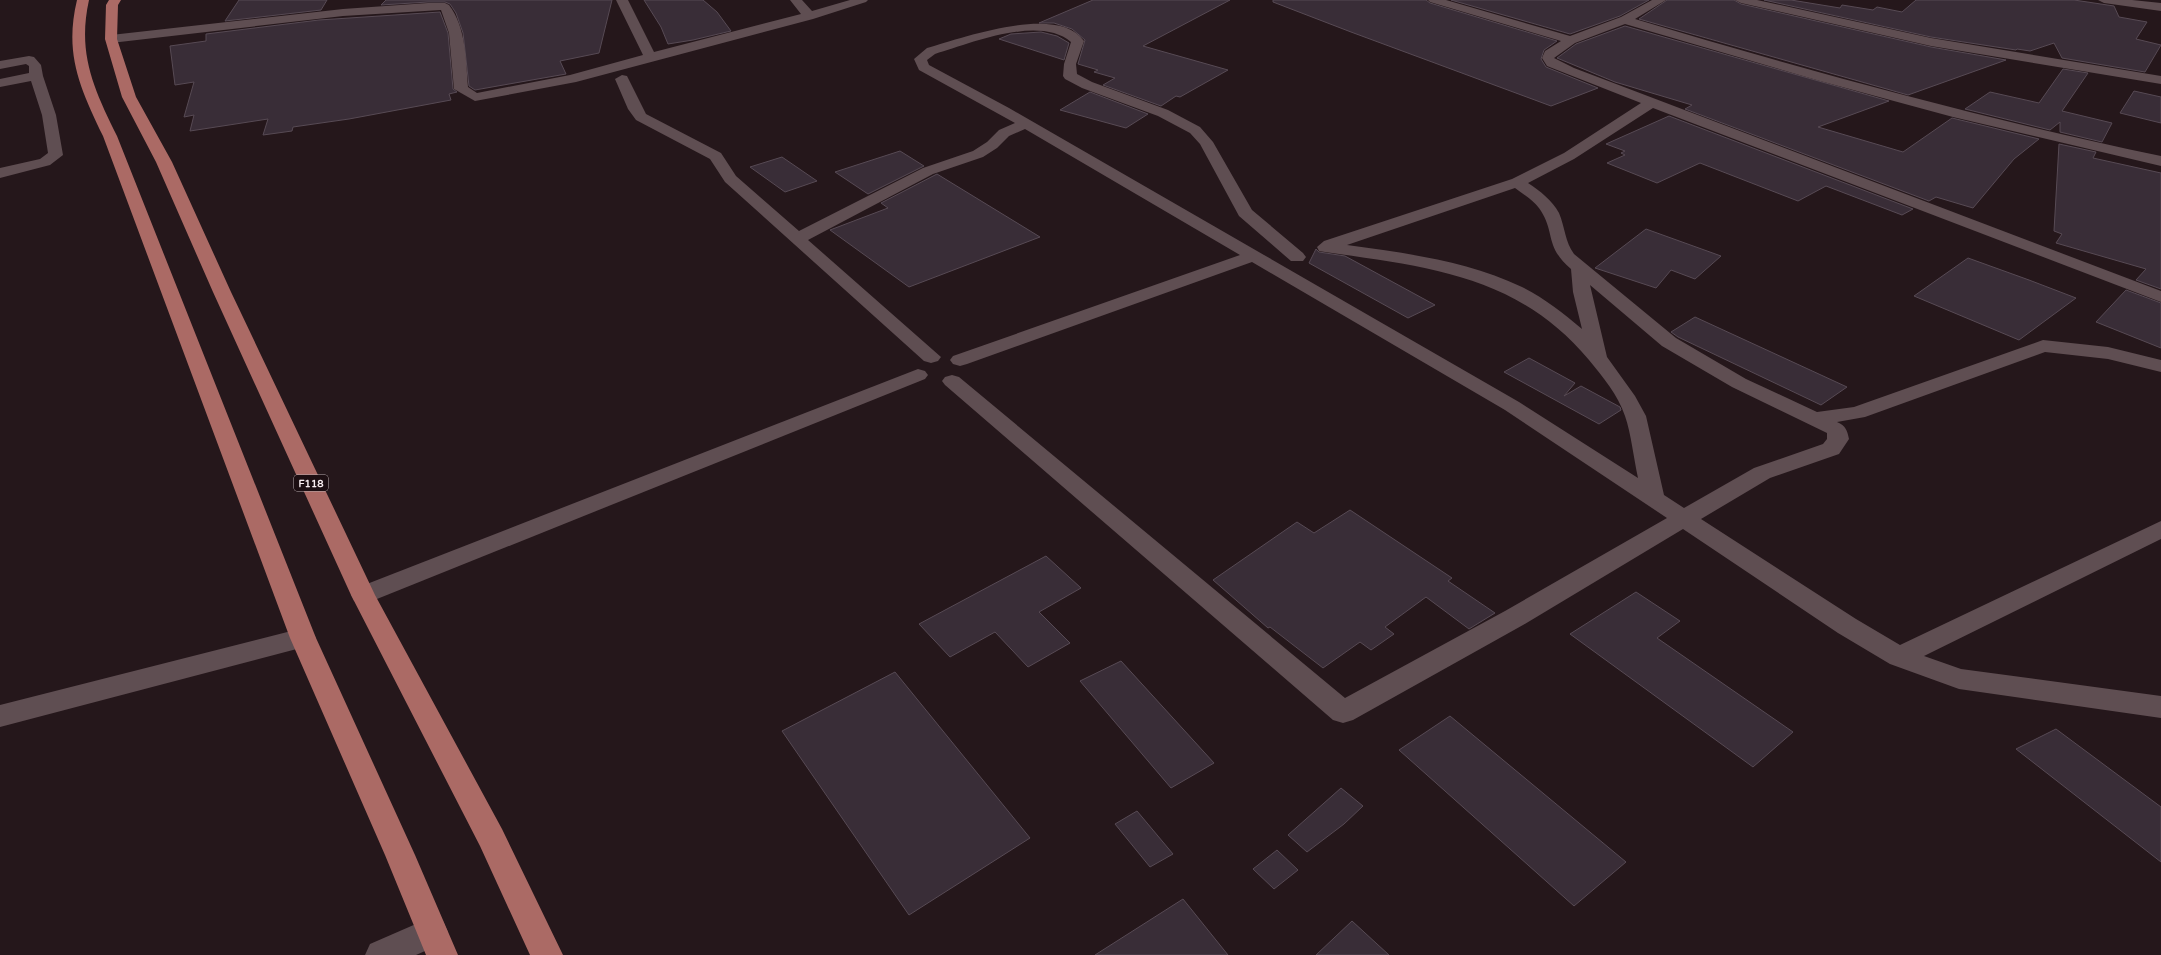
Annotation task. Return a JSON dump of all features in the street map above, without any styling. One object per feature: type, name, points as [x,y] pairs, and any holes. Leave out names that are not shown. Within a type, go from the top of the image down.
[{"type":"main road","points":[[84,0],[78,21],[78,39],[81,62],[88,91],[110,136],[303,638],[437,943]]},
{"type":"main road","name":"F118","points":[[115,0],[112,5],[111,39],[129,97],[164,162],[222,292],[363,595],[491,838],[547,955]]},
{"type":"street","points":[[622,0],[650,57]]},
{"type":"street","points":[[796,0],[808,16]]},
{"type":"street","points":[[111,39],[296,15],[430,3],[440,4],[447,9],[458,42],[461,89],[475,97],[571,79],[808,16],[862,0]]},
{"type":"street","points":[[1434,0],[1571,40]]},
{"type":"street","points":[[1660,0],[1625,20],[1571,40],[1549,54],[1548,58],[1552,63],[1569,71],[2161,297]]},
{"type":"street","points":[[1741,0],[1931,42],[2161,80]]},
{"type":"street","points":[[2104,0],[2161,7]]},
{"type":"street","points":[[1625,20],[1852,87],[1950,113],[2161,161]]},
{"type":"street","points":[[1298,257],[1245,213],[1206,142],[1195,130],[1163,113],[1087,85],[1070,76],[1070,64],[1078,41],[1066,32],[1047,27],[1025,27],[932,51],[920,59],[924,67],[1026,124],[1512,406],[1847,626],[1899,657],[1959,679],[2161,707]]},
{"type":"street","points":[[0,65],[29,60],[35,65],[36,76],[49,115],[56,155],[45,162],[0,172]]},
{"type":"street","points":[[0,83],[36,76]]},
{"type":"street","points":[[622,79],[635,110],[641,116],[716,156],[730,179],[797,239],[924,366],[923,380],[932,383],[956,371],[1262,261],[1298,257],[1517,182],[1569,156],[1653,102]]},
{"type":"street","points":[[797,239],[928,172],[978,154],[992,145],[1004,133],[1026,124]]},
{"type":"street","points":[[363,595],[924,366],[941,356],[956,371],[1343,712],[1514,618],[1762,472],[1831,448],[1838,440],[1837,430],[1739,382],[1669,342],[1579,268],[1561,250],[1551,213],[1542,202],[1517,182]]},
{"type":"street","points":[[1325,247],[1433,262],[1462,270],[1510,288],[1538,303],[1574,330],[1599,358],[1635,413],[1653,498]]},
{"type":"street","points":[[1579,268],[1582,292],[1599,358]]},
{"type":"street","points":[[1815,419],[1858,414],[1888,401],[2044,346],[2108,353],[2161,366]]},
{"type":"street","points":[[1899,657],[2161,529]]},
{"type":"street","points":[[0,716],[303,638]]},
{"type":"street","points":[[381,955],[437,943]]},
{"type":"building","points":[[239,0],[327,0],[321,10],[225,21]]},
{"type":"building","points":[[386,0],[612,0],[599,53],[560,61],[566,74],[475,90],[469,86],[463,33],[456,13],[450,4],[445,2],[428,2],[381,5]]},
{"type":"building","points":[[644,0],[703,0],[717,12],[731,31],[668,44],[661,27]]},
{"type":"building","points":[[1093,0],[1230,0],[1143,46],[1228,70],[1180,97],[1176,96],[1161,106],[1103,85],[1115,78],[1094,72],[1098,70],[1078,64],[1085,40],[1072,29],[1054,23],[1039,23]]},
{"type":"building","points":[[1273,0],[1426,0],[1430,3],[1557,41],[1544,50],[1541,59],[1546,67],[1598,88],[1551,106],[1351,32],[1273,2]]},
{"type":"building","points":[[1451,0],[1649,0],[1620,16],[1570,34]]},
{"type":"building","points":[[1667,0],[1734,0],[1741,4],[1931,47],[2006,60],[1908,95],[1639,19]]},
{"type":"building","points":[[1764,0],[1791,0],[1840,8],[1842,5],[1873,10],[1877,7],[1902,12],[1916,0],[2074,0],[2114,6],[2119,17],[2147,22],[2136,39],[2161,45],[2145,72],[2062,58],[2054,43],[2030,51],[2016,50],[1931,37]]},
{"type":"building","points":[[440,12],[448,33],[453,89],[457,92],[449,94],[451,100],[349,119],[293,127],[292,131],[263,135],[268,119],[190,131],[194,115],[184,117],[194,82],[175,85],[170,46],[206,41],[206,34],[319,20]]},
{"type":"building","points":[[1625,26],[1889,101],[1818,127],[1903,152],[1952,118],[2039,139],[2014,159],[1973,208],[1936,197],[1929,201],[1685,109],[1692,105],[1615,82],[1557,58],[1576,44]]},
{"type":"building","points":[[1041,32],[1057,36],[1069,43],[1064,60],[999,39],[1011,34]]},
{"type":"building","points":[[2063,69],[2088,73],[2062,111],[2112,123],[2102,142],[2060,132],[2060,122],[2050,130],[1965,109],[1990,92],[2039,103]]},
{"type":"building","points":[[2134,91],[2161,97],[2161,123],[2120,113]]},
{"type":"building","points":[[1090,92],[1148,114],[1126,128],[1060,110]]},
{"type":"building","points":[[1669,116],[1913,209],[1902,215],[1826,186],[1798,201],[1700,163],[1657,183],[1607,163],[1625,155],[1621,153],[1625,151],[1606,144]]},
{"type":"building","points":[[2059,144],[2096,152],[2093,158],[2161,173],[2161,289],[2136,280],[2146,269],[2056,243],[2062,234],[2054,231]]},
{"type":"building","points":[[900,151],[924,166],[868,194],[835,172]]},
{"type":"building","points":[[782,157],[817,181],[785,192],[750,167]]},
{"type":"building","points":[[937,174],[1040,237],[909,287],[830,230],[888,208],[881,203]]},
{"type":"building","points":[[1646,229],[1721,256],[1695,279],[1671,270],[1656,288],[1595,268]]},
{"type":"building","points":[[1316,249],[1319,252],[1345,256],[1435,305],[1408,318],[1309,263]]},
{"type":"building","points":[[1968,258],[2076,298],[2019,340],[1914,296]]},
{"type":"building","points":[[2126,290],[2161,303],[2161,348],[2096,322]]},
{"type":"building","points":[[1695,317],[1847,387],[1821,405],[1678,337],[1671,332]]},
{"type":"building","points":[[1529,358],[1575,383],[1564,396],[1581,386],[1620,407],[1621,410],[1599,424],[1504,372]]},
{"type":"building","points":[[1350,510],[1452,578],[1448,581],[1495,613],[1469,629],[1426,597],[1385,627],[1394,634],[1371,650],[1360,642],[1323,668],[1270,627],[1268,628],[1213,580],[1297,522],[1314,533]]},
{"type":"building","points":[[1046,556],[1081,588],[1039,612],[1070,643],[1028,667],[995,632],[950,657],[919,624]]},
{"type":"building","points":[[1636,592],[1680,621],[1657,638],[1793,732],[1753,767],[1570,634]]},
{"type":"building","points":[[1121,661],[1214,763],[1171,788],[1080,681]]},
{"type":"building","points":[[895,672],[1030,838],[909,915],[782,731]]},
{"type":"building","points":[[1450,716],[1626,862],[1574,906],[1399,750]]},
{"type":"building","points":[[2056,729],[2161,807],[2161,862],[2016,749]]},
{"type":"building","points":[[1341,788],[1363,806],[1344,824],[1307,852],[1288,835]]},
{"type":"building","points":[[1137,811],[1173,854],[1150,867],[1115,824]]},
{"type":"building","points":[[1277,850],[1298,870],[1274,889],[1253,869]]},
{"type":"building","points":[[1183,899],[1228,955],[1095,955]]},
{"type":"building","points":[[1352,921],[1389,955],[1316,955]]}]
